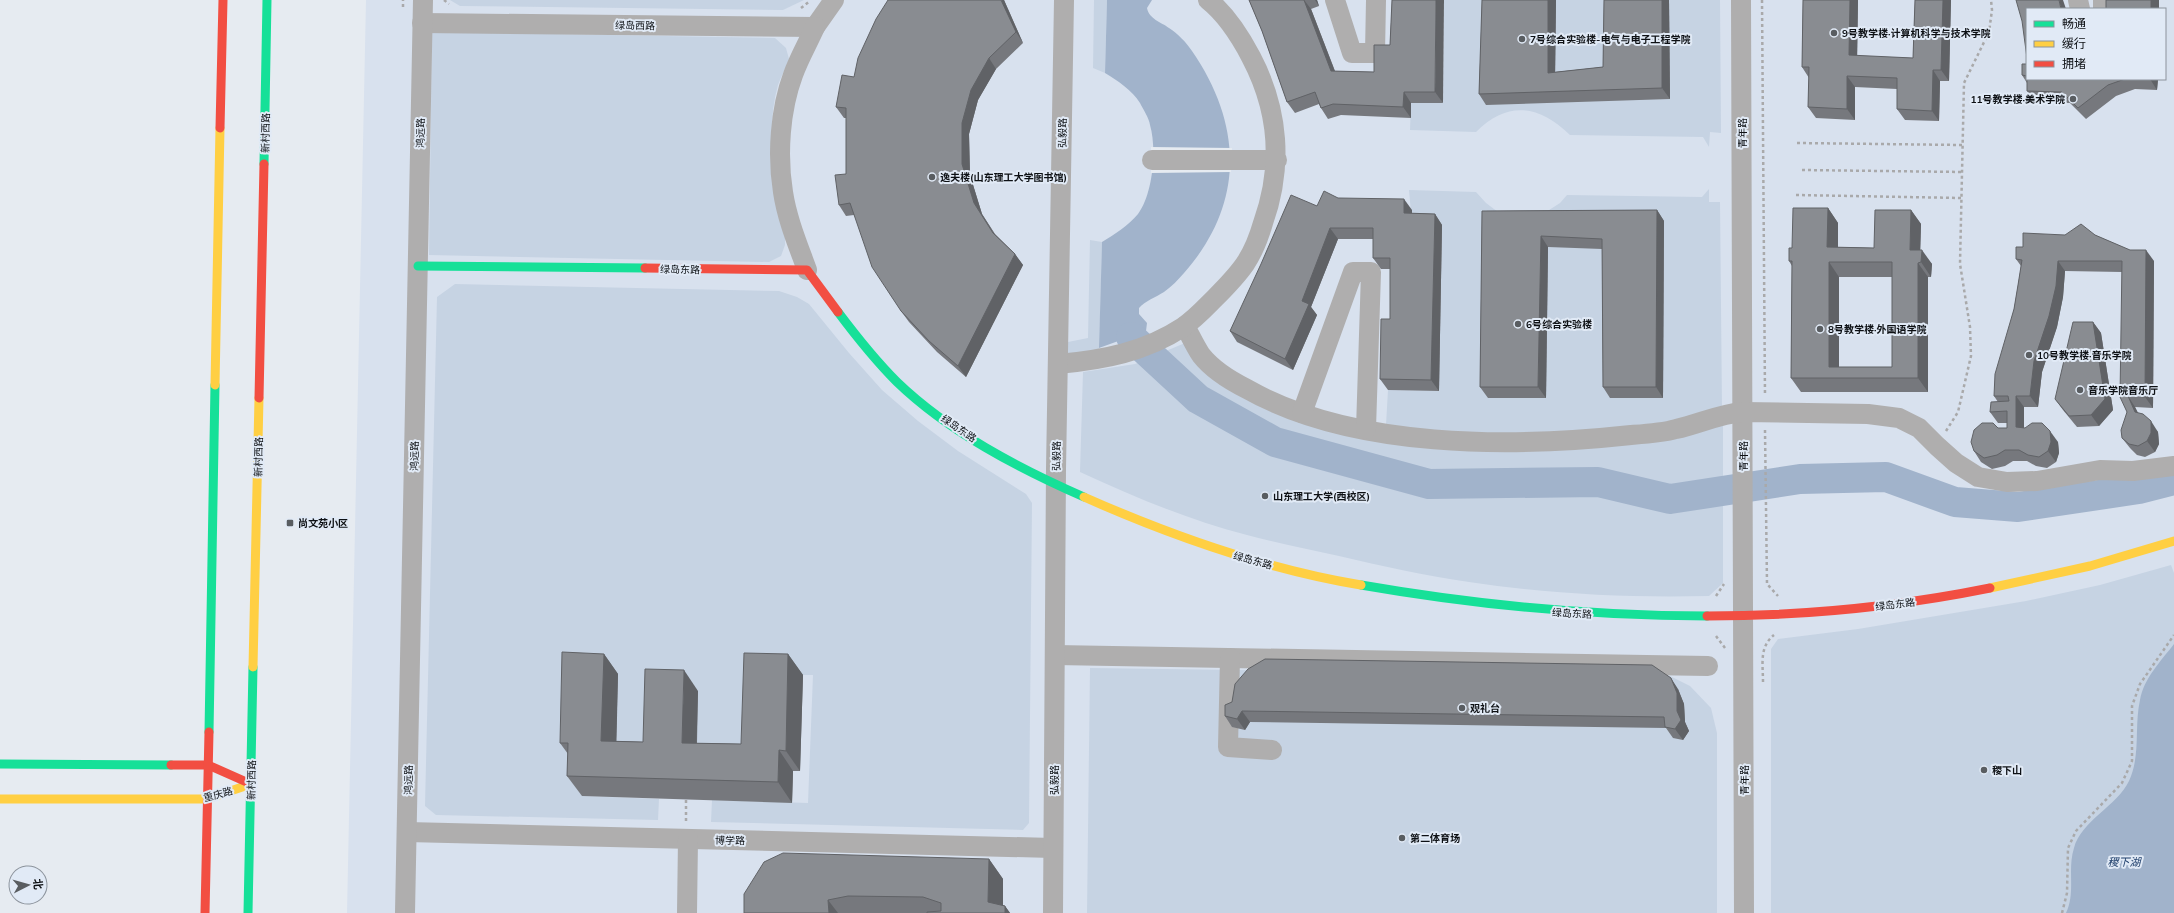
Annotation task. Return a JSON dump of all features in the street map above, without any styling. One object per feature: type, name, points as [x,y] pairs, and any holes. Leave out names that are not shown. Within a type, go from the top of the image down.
[{"type":"street","points":[[205,913],[222,0]]},
{"type":"street","name":"新村西路","points":[[248,913],[267,0]]},
{"type":"street","name":"鸿远路","points":[[405,913],[423,0]]},
{"type":"street","points":[[807,270],[794,234],[783,192],[781,152],[783,115],[793,75],[815,27],[834,0]]},
{"type":"street","name":"弘毅路","points":[[1052,913],[1056,484],[1064,0]]},
{"type":"street","points":[[1058,364],[1102,359],[1130,352],[1158,342],[1185,326],[1227,286],[1245,264],[1258,239],[1267,213],[1274,185],[1277,160],[1275,130],[1261,76],[1236,29],[1208,0]]},
{"type":"street","points":[[1335,0],[1352,53],[1375,53],[1376,0]]},
{"type":"street","name":"青年路","points":[[1741,0],[1744,913]]},
{"type":"street","name":"绿岛西路","points":[[422,23],[815,27]]},
{"type":"street","points":[[1152,160],[1277,160]]},
{"type":"street","name":"绿岛东路","points":[[418,266],[807,270],[843,321],[899,384],[956,429],[1024,469],[1095,503],[1175,536],[1248,559],[1433,598],[1528,610],[1614,615],[1743,616],[1830,612],[1911,602],[2006,587],[2104,563],[2174,541]]},
{"type":"street","points":[[1302,413],[1353,272],[1372,272],[1366,429]]},
{"type":"street","points":[[1185,326],[1202,355],[1231,380],[1268,401],[1339,424],[1443,440],[1520,441],[1578,439],[1675,430],[1726,413],[1765,412],[1868,414],[1899,418],[1920,428],[1956,463],[1978,477],[2007,482],[2037,481],[2100,470],[2133,471],[2174,466]]},
{"type":"street","points":[[1055,655],[1708,666]]},
{"type":"street","points":[[1230,658],[1228,747],[1272,750]]},
{"type":"street","name":"重庆路","points":[[0,764],[208,765],[251,784]]},
{"type":"street","name":"重庆路","points":[[0,798],[207,799],[251,784]]},
{"type":"street","name":"博学路","points":[[406,832],[687,833],[1053,848]]},
{"type":"street","points":[[687,833],[687,913]]},
{"type":"path","points":[[1762,0],[1767,584],[1776,595],[1780,597]]},
{"type":"path","points":[[1937,446],[1958,412],[1971,356],[1970,328],[1960,264],[1964,83],[1989,32],[1992,10],[1991,0]]},
{"type":"path","points":[[1797,143],[1962,144]]},
{"type":"path","points":[[1802,170],[1962,172]]},
{"type":"path","points":[[1796,195],[1961,198]]},
{"type":"path","points":[[1713,598],[1718,595],[1726,581]]},
{"type":"path","points":[[1763,683],[1763,651],[1766,641],[1776,633]]},
{"type":"path","points":[[2062,913],[2067,893],[2068,848],[2076,831],[2122,784],[2132,761],[2132,706],[2140,684],[2174,635]]},
{"type":"path","points":[[686,800],[687,833]]},
{"type":"shaded area","name":"山东理工大学(西校区)","points":[[366,0],[2174,0],[2174,913],[347,913]]},
{"type":"shaded area","points":[[450,0],[804,0],[783,10],[460,6]]},
{"type":"shaded area","points":[[1094,0],[1107,0],[1105,73],[1093,68]]},
{"type":"shaded area","points":[[1444,0],[1720,0],[1721,133],[1710,132],[1709,147],[1703,137],[1570,135],[1547,117],[1535,112],[1523,110],[1512,111],[1500,115],[1488,122],[1476,132],[1410,130],[1411,103],[1443,103]]},
{"type":"shaded area","points":[[432,32],[775,38],[786,48],[789,59],[778,85],[772,122],[773,160],[785,234],[785,245],[781,256],[769,262],[429,255]]},
{"type":"shaded area","points":[[1709,189],[1709,202],[1720,202],[1722,410],[1644,428],[1478,436],[1386,425],[1388,390],[1439,391],[1412,224],[1409,190],[1476,192],[1486,203],[1498,212],[1546,212],[1560,203],[1567,195],[1702,197]]},
{"type":"shaded area","points":[[1090,240],[1102,242],[1099,355],[1068,357],[1068,342],[1088,338]]},
{"type":"shaded area","points":[[455,284],[779,291],[797,297],[809,304],[849,353],[882,390],[918,421],[958,451],[1026,494],[1032,503],[1029,823],[1023,830],[711,822],[712,800],[808,803],[813,675],[803,675],[756,765],[657,763],[582,796],[659,799],[658,820],[436,815],[425,806],[437,297]]},
{"type":"shaded area","points":[[1185,343],[1235,388],[1423,443],[1723,421],[1723,583],[1709,596],[1619,596],[1529,590],[1437,577],[1258,538],[1225,529],[1162,507],[1080,472],[1083,372],[1135,364]]},
{"type":"shaded area","points":[[2171,565],[2174,573],[2174,913],[1771,913],[1771,649],[1778,639],[1858,629],[2026,601],[2100,585]]},
{"type":"shaded area","name":"第二体育场","points":[[1090,668],[1670,676],[1690,686],[1711,708],[1717,733],[1717,913],[1087,913]]},
{"type":"water","points":[[1107,0],[1152,0],[1147,8],[1150,15],[1176,33],[1190,48],[1209,79],[1221,107],[1228,136],[1230,164],[1227,192],[1218,220],[1204,247],[1175,283],[1139,308],[1139,314],[1147,323],[1146,331],[1099,348],[1102,242],[1126,226],[1138,214],[1147,195],[1153,158],[1152,135],[1149,122],[1140,103],[1129,90],[1105,73]]},
{"type":"water","name":"稷下湖","points":[[2174,644],[2174,913],[2066,913],[2069,905],[2071,889],[2072,856],[2078,838],[2091,822],[2116,798],[2129,781],[2135,761],[2138,710],[2142,692],[2149,677]]},
{"type":"pier","points":[[1151,147],[1232,148],[1231,172],[1151,173]]},
{"type":"building","points":[[888,0],[1001,0],[1016,32],[989,58],[971,90],[962,123],[962,164],[974,203],[993,233],[1015,254],[958,366],[929,341],[901,311],[872,267],[850,203],[839,205],[835,175],[846,174],[846,108],[836,107],[842,75],[854,77],[858,58],[876,19]]},
{"type":"building","points":[[1249,0],[1304,0],[1331,71],[1374,72],[1374,45],[1390,45],[1392,0],[1436,0],[1435,92],[1404,92],[1403,107],[1333,104],[1321,108],[1315,92],[1287,102],[1262,31]]},
{"type":"building","name":"7号综合实验楼-电气与电子工程学院","points":[[1482,0],[1548,0],[1548,73],[1603,67],[1604,0],[1662,0],[1662,88],[1479,94]]},
{"type":"building","name":"9号教学楼·计算机科学与技术学院","points":[[1803,0],[1850,0],[1849,55],[1913,58],[1915,0],[1943,0],[1941,70],[1933,70],[1932,111],[1897,109],[1897,78],[1847,76],[1847,109],[1808,107],[1809,67],[1802,67]]},
{"type":"building","points":[[2016,0],[2059,0],[2061,8],[2026,8],[2026,51],[2022,21]]},
{"type":"building","points":[[2106,0],[2151,0],[2151,8],[2106,8]]},
{"type":"building","points":[[2022,64],[2026,64],[2026,76],[2022,75]]},
{"type":"building","points":[[2027,80],[2122,80],[2108,85],[2078,108],[2062,92],[2027,91]]},
{"type":"building","points":[[1324,191],[1338,198],[1404,199],[1404,213],[1435,214],[1431,380],[1380,379],[1381,319],[1390,319],[1390,258],[1373,258],[1373,228],[1330,228],[1302,301],[1309,304],[1285,359],[1230,331],[1291,195],[1317,206]]},
{"type":"building","points":[[1793,208],[1828,208],[1827,247],[1874,248],[1875,210],[1911,210],[1910,250],[1922,250],[1921,262],[1918,263],[1918,378],[1791,378],[1792,261],[1789,261],[1789,248],[1792,248]],"holes":[[[1829,262],[1892,262],[1892,367],[1829,367]]]},
{"type":"building","name":"6号综合实验楼","points":[[1657,210],[1656,387],[1603,387],[1602,239],[1541,236],[1538,387],[1480,387],[1482,211]]},
{"type":"building","name":"10号教学楼·音乐学院","points":[[2081,224],[2095,235],[2130,250],[2146,250],[2145,397],[2128,396],[2135,412],[2143,414],[2151,421],[2151,433],[2147,441],[2138,446],[2129,444],[2122,438],[2121,430],[2127,412],[2120,397],[2122,261],[2058,261],[2056,286],[2049,316],[2034,361],[2030,396],[2016,396],[2016,427],[2025,428],[2032,423],[2042,423],[2050,431],[2051,442],[2048,451],[2039,457],[2028,455],[2019,450],[2005,450],[1997,455],[1984,458],[1974,451],[1971,442],[1974,430],[1982,423],[1993,423],[1998,428],[2007,428],[2007,411],[1990,412],[1991,402],[2009,401],[2008,396],[1994,396],[1995,374],[2014,309],[2018,285],[2022,260],[2016,259],[2016,247],[2023,247],[2023,233],[2065,235]]},
{"type":"building","points":[[2073,322],[2093,322],[2105,399],[2091,415],[2069,416],[2055,399]]},
{"type":"building","points":[[562,652],[604,654],[601,741],[643,742],[645,669],[684,670],[682,743],[741,744],[744,653],[788,654],[786,751],[779,750],[778,782],[567,776],[568,743],[560,743]]},
{"type":"building","name":"观礼台","points":[[1265,659],[1652,665],[1671,678],[1677,693],[1677,711],[1681,720],[1675,729],[1665,727],[1664,717],[1242,711],[1237,719],[1225,716],[1225,705],[1232,702],[1235,684],[1248,669]]},
{"type":"building","points":[[783,853],[989,859],[988,902],[1005,906],[1005,913],[927,913],[941,911],[941,903],[923,897],[848,896],[828,900],[829,913],[744,913],[744,894],[764,862]]},
{"type":"waterway","points":[[1131,337],[1198,399],[1275,442],[1429,484],[1598,482],[1670,499],[1800,479],[1886,477],[1955,502],[2018,507],[2139,489],[2174,480]]},
{"type":"traffic: fast","points":[[264,164],[267,0]]},
{"type":"traffic: fast","points":[[418,266],[645,268]]},
{"type":"traffic: fast","points":[[838,312],[866,348],[889,374],[917,400],[939,417],[962,433],[1010,461],[1084,497]]},
{"type":"traffic: fast","points":[[209,732],[215,385]]},
{"type":"traffic: fast","points":[[1361,585],[1490,604],[1533,608],[1620,614],[1707,616]]},
{"type":"traffic: fast","points":[[248,913],[253,667]]},
{"type":"traffic: fast","points":[[0,764],[171,765]]},
{"type":"traffic: slow","points":[[215,385],[220,128]]},
{"type":"traffic: slow","points":[[253,667],[259,398]]},
{"type":"traffic: slow","points":[[1084,497],[1151,525],[1220,550],[1290,570],[1361,585]]},
{"type":"traffic: slow","points":[[1990,588],[2090,566],[2174,541]]},
{"type":"traffic: slow","points":[[0,799],[207,799],[251,784]]},
{"type":"traffic: jam","points":[[220,128],[223,0]]},
{"type":"traffic: jam","points":[[259,398],[264,164]]},
{"type":"traffic: jam","points":[[645,268],[807,270],[838,312]]},
{"type":"traffic: jam","points":[[1707,616],[1743,616],[1849,609],[1955,595],[1990,588]]},
{"type":"traffic: jam","points":[[205,913],[209,732]]},
{"type":"traffic: jam","points":[[171,765],[208,765],[251,784]]},
{"type":"place","name":"9号教学楼·计算机科学与技术学院","points":[[1834,33]]},
{"type":"place","name":"7号综合实验楼-电气与电子工程学院","points":[[1522,39]]},
{"type":"place","name":"11号教学楼·美术学院","points":[[2073,99]]},
{"type":"place","name":"逸夫楼(山东理工大学图书馆)","points":[[932,177]]},
{"type":"place","name":"6号综合实验楼","points":[[1518,324]]},
{"type":"place","name":"8号教学楼·外国语学院","points":[[1820,329]]},
{"type":"place","name":"10号教学楼·音乐学院","points":[[2029,355]]},
{"type":"place","name":"音乐学院音乐厅","points":[[2080,390]]},
{"type":"place","name":"山东理工大学(西校区)","points":[[1265,496]]},
{"type":"place","name":"尚文苑小区","points":[[290,523]]},
{"type":"place","name":"观礼台","points":[[1462,708]]},
{"type":"place","name":"稷下山","points":[[1984,770]]},
{"type":"place","name":"第二体育场","points":[[1402,838]]}]
